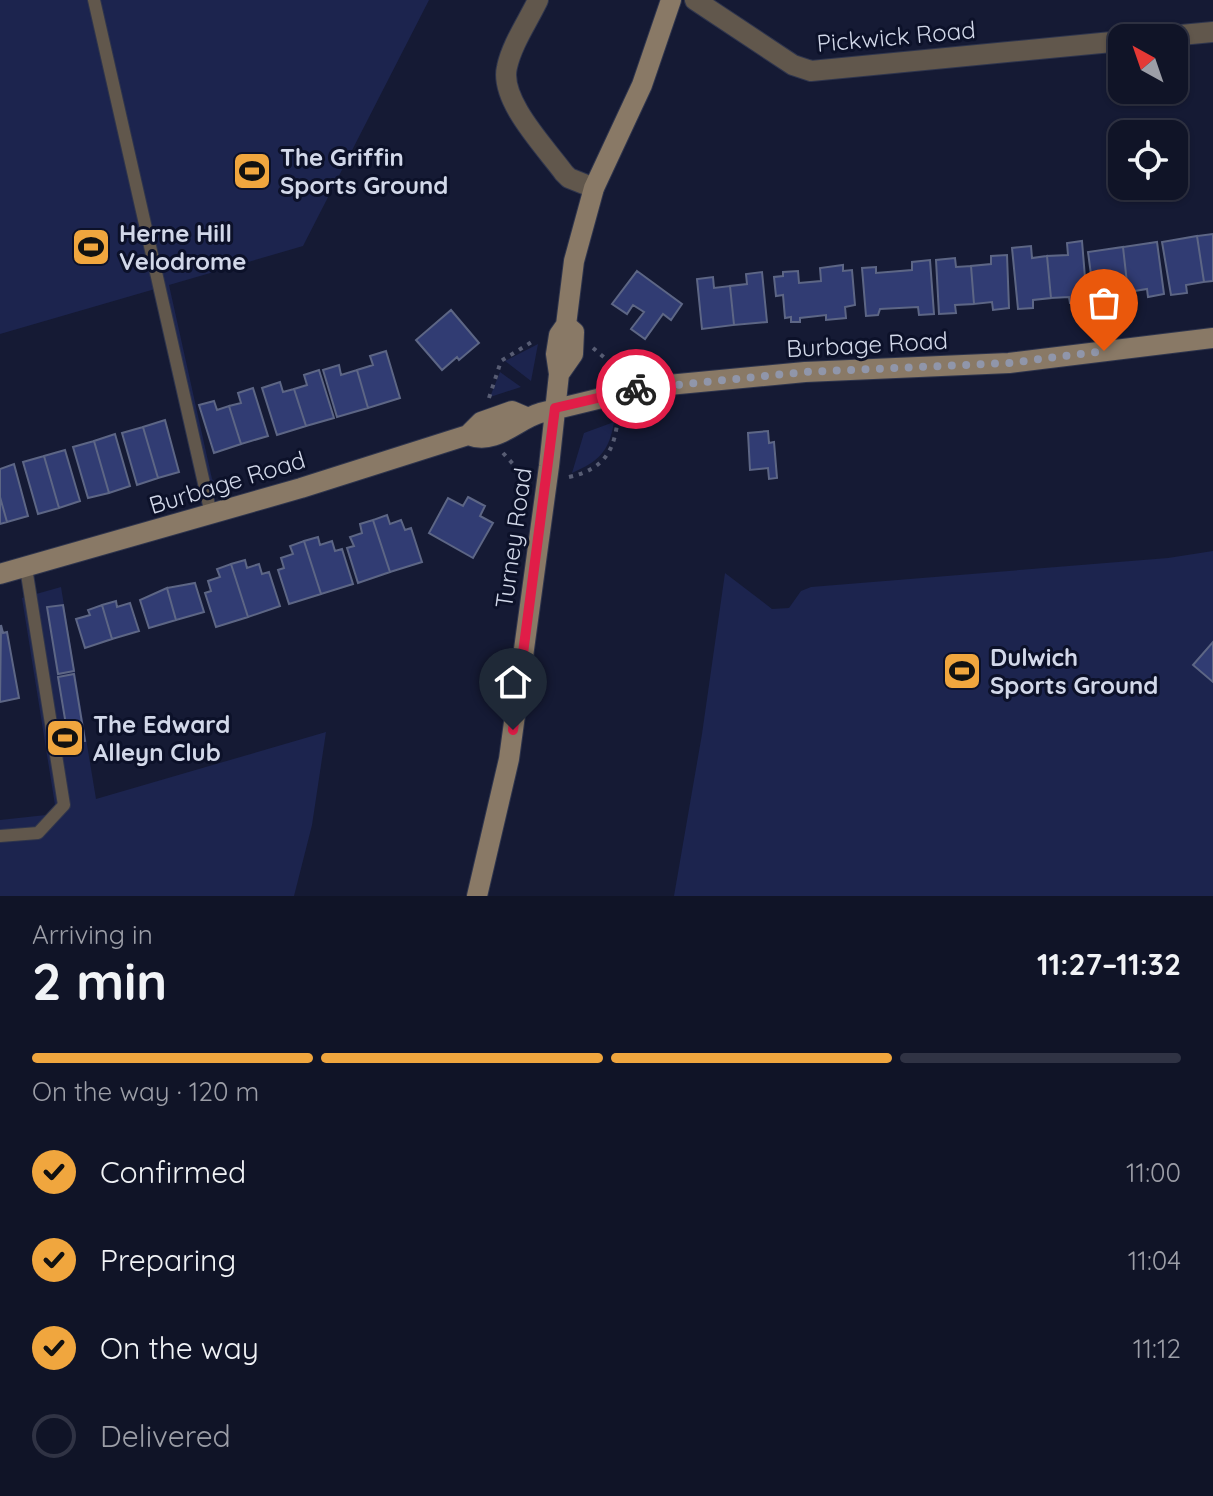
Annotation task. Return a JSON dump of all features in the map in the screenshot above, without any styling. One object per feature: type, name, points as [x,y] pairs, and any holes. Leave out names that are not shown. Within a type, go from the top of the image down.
[{"type":"street","points":[[538,0],[509,59],[506,89],[564,173],[594,188]]},
{"type":"street","name":"Turney Road","points":[[477,896],[509,759],[559,374],[573,354],[574,332],[566,325],[574,261],[594,188],[637,99],[671,0]]},
{"type":"street","name":"Pickwick Road","points":[[695,0],[793,65],[811,71],[1108,42]]},
{"type":"street","points":[[1188,34],[1213,32]]},
{"type":"street","name":"Burbage Road","points":[[0,574],[211,514],[468,435],[481,422],[512,411],[526,417],[619,392],[709,380],[805,372],[1009,363],[1213,338]]},
{"type":"lane","points":[[94,0],[211,514]]},
{"type":"lane","points":[[0,836],[38,833],[64,805],[26,568]]},
{"type":"path","points":[[487,407],[501,361],[544,335]]},
{"type":"path","points":[[585,341],[619,370]]},
{"type":"path","points":[[569,477],[580,475],[602,463],[614,445],[618,416]]},
{"type":"path","points":[[500,448],[523,475]]},
{"type":"shaded area","points":[[0,0],[429,0],[303,246],[169,285],[212,479],[216,484],[193,491],[198,484],[155,289],[0,334]]},
{"type":"shaded area","points":[[538,344],[531,381],[505,361]]},
{"type":"shaded area","points":[[500,372],[521,387],[490,397]]},
{"type":"shaded area","points":[[614,422],[606,448],[589,464],[572,473],[584,433]]},
{"type":"shaded area","name":"Dulwich Sports Ground","points":[[1213,551],[1213,896],[674,896],[725,573],[772,609],[789,608],[801,591],[811,587],[1168,558]]},
{"type":"shaded area","name":"The Edward Alleyn Club","points":[[61,587],[96,799],[326,732],[312,825],[294,896],[0,896],[0,820],[46,815],[55,805],[22,598]]},
{"type":"building","points":[[1213,234],[1213,281],[1204,282],[1197,236]]},
{"type":"building","points":[[1197,236],[1204,282],[1186,285],[1187,293],[1171,295],[1162,242]]},
{"type":"building","points":[[1082,241],[1087,302],[1070,303],[1069,297],[1051,298],[1047,256],[1068,255],[1067,243]]},
{"type":"building","points":[[1157,242],[1164,294],[1148,297],[1147,289],[1128,292],[1123,247]]},
{"type":"building","points":[[1031,246],[1032,258],[1047,256],[1051,298],[1033,300],[1033,308],[1018,309],[1012,248]]},
{"type":"building","points":[[1123,247],[1128,292],[1110,295],[1111,302],[1095,305],[1088,252]]},
{"type":"building","points":[[1007,255],[1009,308],[993,310],[992,302],[974,304],[971,266],[991,264],[991,256]]},
{"type":"building","points":[[955,258],[956,267],[971,266],[974,304],[955,305],[956,313],[939,314],[936,260]]},
{"type":"building","points":[[930,260],[934,314],[919,315],[918,307],[880,309],[878,315],[866,316],[862,268],[876,267],[876,273],[912,270],[912,262]]},
{"type":"building","points":[[843,265],[843,271],[852,270],[855,305],[845,307],[846,318],[826,320],[826,315],[791,322],[791,317],[785,318],[783,295],[776,296],[774,277],[783,276],[783,272],[798,271],[799,283],[821,281],[820,268]]},
{"type":"building","points":[[637,271],[682,304],[671,320],[663,314],[645,339],[631,329],[644,312],[633,305],[627,314],[612,304]]},
{"type":"building","points":[[762,272],[767,322],[734,325],[730,286],[747,284],[746,274]]},
{"type":"building","points":[[713,277],[714,288],[730,286],[734,325],[702,329],[697,279]]},
{"type":"building","points":[[451,310],[479,343],[442,370],[416,340]]},
{"type":"building","points":[[386,351],[400,398],[368,408],[357,370],[373,365],[370,356]]},
{"type":"building","points":[[339,365],[341,375],[357,370],[368,408],[337,417],[323,370]]},
{"type":"building","points":[[319,370],[334,418],[306,426],[294,389],[307,385],[304,375]]},
{"type":"building","points":[[280,382],[283,392],[294,389],[306,426],[277,435],[262,388]]},
{"type":"building","points":[[253,388],[268,436],[241,444],[229,406],[241,403],[238,393]]},
{"type":"building","points":[[214,401],[217,410],[229,406],[241,444],[214,453],[199,405]]},
{"type":"building","points":[[165,420],[179,472],[158,478],[143,427]]},
{"type":"building","points":[[143,427],[158,478],[137,485],[122,433]]},
{"type":"building","points":[[768,431],[769,443],[774,442],[777,478],[769,479],[768,468],[750,470],[748,433]]},
{"type":"building","points":[[115,434],[130,486],[109,493],[94,441]]},
{"type":"building","points":[[94,441],[109,493],[88,498],[73,447]]},
{"type":"building","points":[[65,450],[80,501],[59,508],[44,456]]},
{"type":"building","points":[[44,456],[59,508],[38,514],[23,462]]},
{"type":"building","points":[[14,464],[28,516],[7,522],[0,497],[0,469]]},
{"type":"building","points":[[0,497],[7,522],[0,524]]},
{"type":"building","points":[[468,497],[485,506],[480,516],[493,523],[473,558],[429,533],[448,498],[463,506]]},
{"type":"building","points":[[387,515],[390,524],[401,520],[405,530],[411,528],[422,562],[390,572],[373,520]]},
{"type":"building","points":[[373,520],[390,572],[358,583],[347,548],[354,546],[350,537],[362,533],[360,524]]},
{"type":"building","points":[[318,537],[320,545],[332,541],[335,551],[342,549],[353,584],[321,594],[304,541]]},
{"type":"building","points":[[304,541],[321,594],[289,604],[278,570],[284,568],[281,558],[293,554],[290,546]]},
{"type":"building","points":[[245,560],[247,568],[259,564],[262,574],[269,572],[280,606],[248,617],[231,564]]},
{"type":"building","points":[[231,564],[248,617],[216,627],[205,593],[211,591],[208,581],[220,577],[217,569]]},
{"type":"building","points":[[195,583],[204,612],[176,620],[167,588]]},
{"type":"building","points":[[167,588],[176,620],[149,628],[140,600]]},
{"type":"building","points":[[116,601],[117,607],[130,603],[139,631],[112,639],[102,605]]},
{"type":"building","points":[[63,605],[74,671],[58,674],[47,607]]},
{"type":"building","points":[[102,605],[112,639],[85,648],[76,619],[90,615],[88,610]]},
{"type":"building","points":[[1,625],[3,633],[7,632],[19,698],[0,702]]},
{"type":"building","points":[[1213,642],[1213,682],[1193,665]]},
{"type":"building","points":[[74,674],[85,741],[69,743],[58,677]]},
{"type":"way so far","points":[[636,389],[805,372],[1009,363],[1104,351]]},
{"type":"place","name":"The Griffin Sports Ground","points":[[252,171]]},
{"type":"place","name":"Herne Hill Velodrome","points":[[91,247]]},
{"type":"place","name":"Dulwich Sports Ground","points":[[962,671]]},
{"type":"place","name":"The Edward Alleyn Club","points":[[65,738]]},
{"type":"route","points":[[513,730],[555,408],[636,389]]}]
